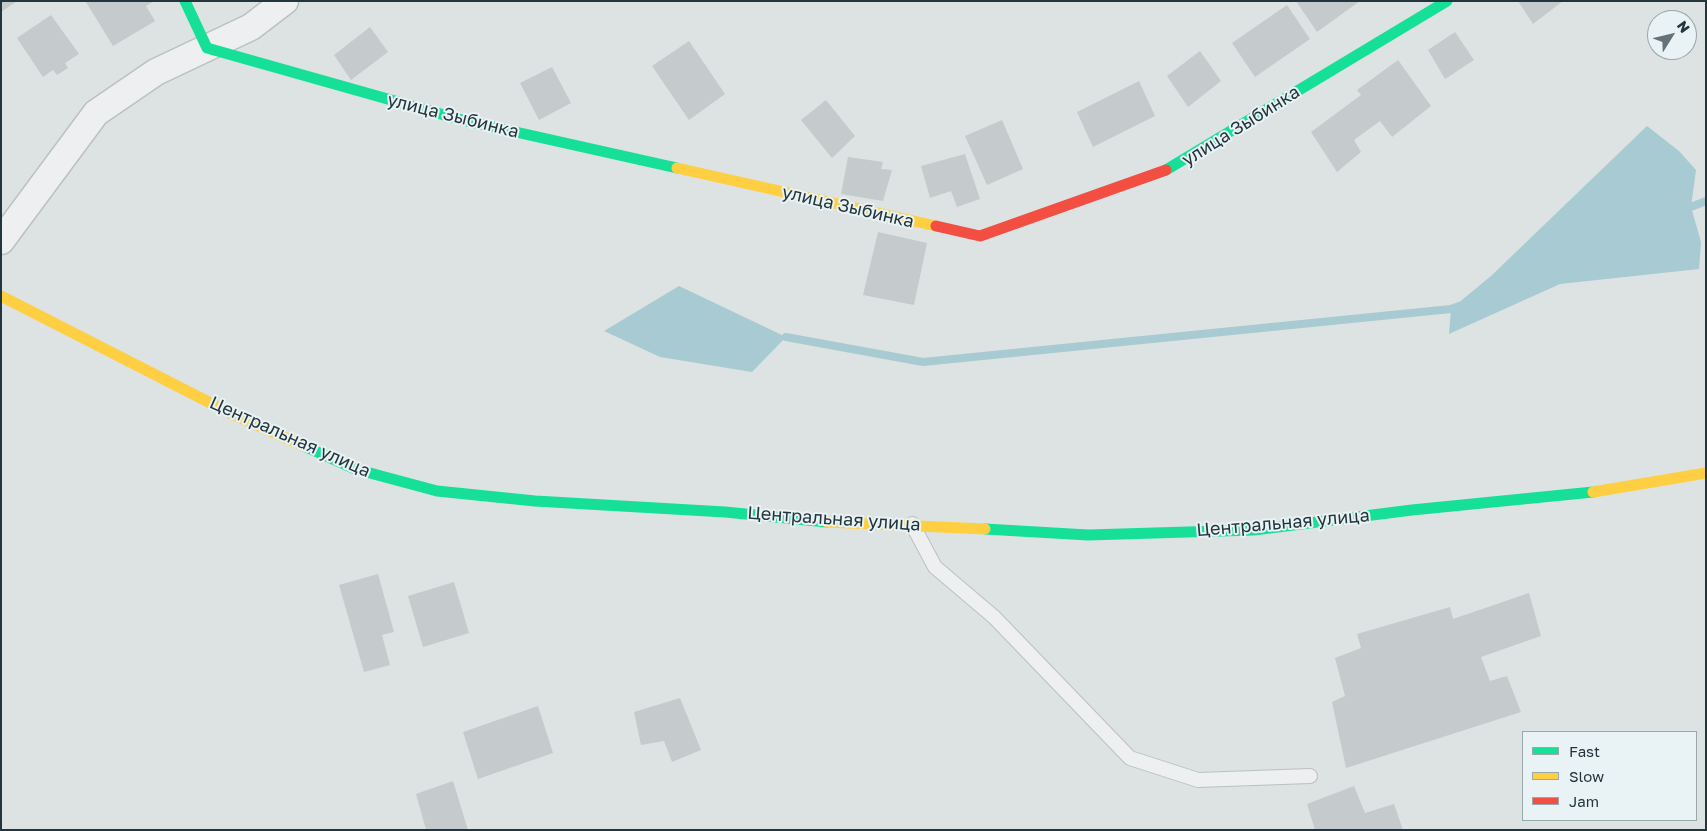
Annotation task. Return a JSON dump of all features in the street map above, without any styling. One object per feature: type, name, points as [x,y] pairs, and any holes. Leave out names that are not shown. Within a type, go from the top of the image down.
[{"type":"street","points":[[185,1],[207,48]]},
{"type":"street","points":[[1,241],[96,114],[156,72],[251,26],[285,1]]},
{"type":"street","name":"улица Зыбинка","points":[[207,48],[462,120],[980,236],[1170,169],[1446,1]]},
{"type":"street","name":"Центральная улица","points":[[1,296],[232,414],[346,465],[437,491],[535,500],[726,512],[852,524],[912,524],[1088,536],[1254,530],[1412,510],[1574,495],[1706,473]]},
{"type":"lane","points":[[912,524],[935,567],[994,617],[1130,758],[1198,780],[1310,776]]},
{"type":"water","points":[[1647,126],[1679,151],[1696,170],[1691,207],[1701,242],[1699,269],[1560,284],[1449,334],[1451,309],[1491,276]]},
{"type":"water","points":[[679,286],[786,337],[752,372],[660,357],[604,331]]},
{"type":"building","points":[[1,1],[17,1],[1,12]]},
{"type":"building","points":[[154,1],[146,6],[155,21],[113,46],[86,2]]},
{"type":"building","points":[[1296,1],[1360,1],[1317,32]]},
{"type":"building","points":[[1518,1],[1563,1],[1533,24]]},
{"type":"building","points":[[1287,5],[1310,39],[1255,77],[1232,43]]},
{"type":"building","points":[[51,15],[79,54],[65,63],[68,68],[57,75],[53,70],[43,77],[17,38]]},
{"type":"building","points":[[370,27],[388,52],[351,80],[334,55]]},
{"type":"building","points":[[1455,32],[1474,60],[1445,79],[1428,50]]},
{"type":"building","points":[[689,41],[725,94],[689,120],[652,66]]},
{"type":"building","points":[[1200,51],[1221,81],[1188,107],[1167,76]]},
{"type":"building","points":[[1398,60],[1431,106],[1392,137],[1380,121],[1354,140],[1361,152],[1337,172],[1311,132],[1361,95],[1357,90]]},
{"type":"building","points":[[552,67],[571,103],[539,120],[520,83]]},
{"type":"building","points":[[1139,81],[1155,116],[1093,147],[1077,112]]},
{"type":"building","points":[[826,100],[855,136],[832,158],[801,120]]},
{"type":"building","points":[[1002,120],[1023,169],[987,185],[965,136]]},
{"type":"building","points":[[965,154],[980,199],[957,207],[951,191],[930,198],[921,166]]},
{"type":"building","points":[[848,157],[883,162],[881,169],[892,170],[883,201],[841,194]]},
{"type":"building","points":[[878,232],[927,243],[914,305],[863,295]]},
{"type":"building","points":[[378,574],[394,632],[382,635],[390,665],[364,672],[339,585]]},
{"type":"building","points":[[454,582],[469,633],[423,647],[408,596]]},
{"type":"building","points":[[1529,593],[1541,636],[1481,657],[1490,681],[1507,676],[1521,712],[1346,768],[1332,702],[1345,696],[1335,658],[1361,648],[1357,634],[1450,607],[1453,619]]},
{"type":"building","points":[[680,698],[701,750],[672,762],[664,741],[641,745],[634,712]]},
{"type":"building","points":[[538,706],[553,753],[478,779],[463,732]]},
{"type":"building","points":[[453,781],[468,830],[426,830],[416,794]]},
{"type":"building","points":[[1354,786],[1365,813],[1394,804],[1403,830],[1315,830],[1307,804]]},
{"type":"waterway","points":[[1683,210],[1706,201]]},
{"type":"waterway","points":[[786,337],[923,362],[1451,309],[1459,306]]},
{"type":"traffic: fast","points":[[185,1],[207,48],[462,120],[677,168]]},
{"type":"traffic: fast","points":[[1166,170],[1447,1]]},
{"type":"traffic: fast","points":[[304,446],[355,469],[437,491],[535,501],[725,512],[827,522]]},
{"type":"traffic: fast","points":[[985,529],[1088,535],[1254,530],[1412,510],[1593,492]]},
{"type":"traffic: slow","points":[[677,168],[936,226]]},
{"type":"traffic: slow","points":[[1,296],[232,414],[304,446]]},
{"type":"traffic: slow","points":[[1593,492],[1706,473]]},
{"type":"traffic: slow","points":[[827,522],[985,529]]},
{"type":"traffic: jam","points":[[936,226],[980,236],[1166,170]]}]
